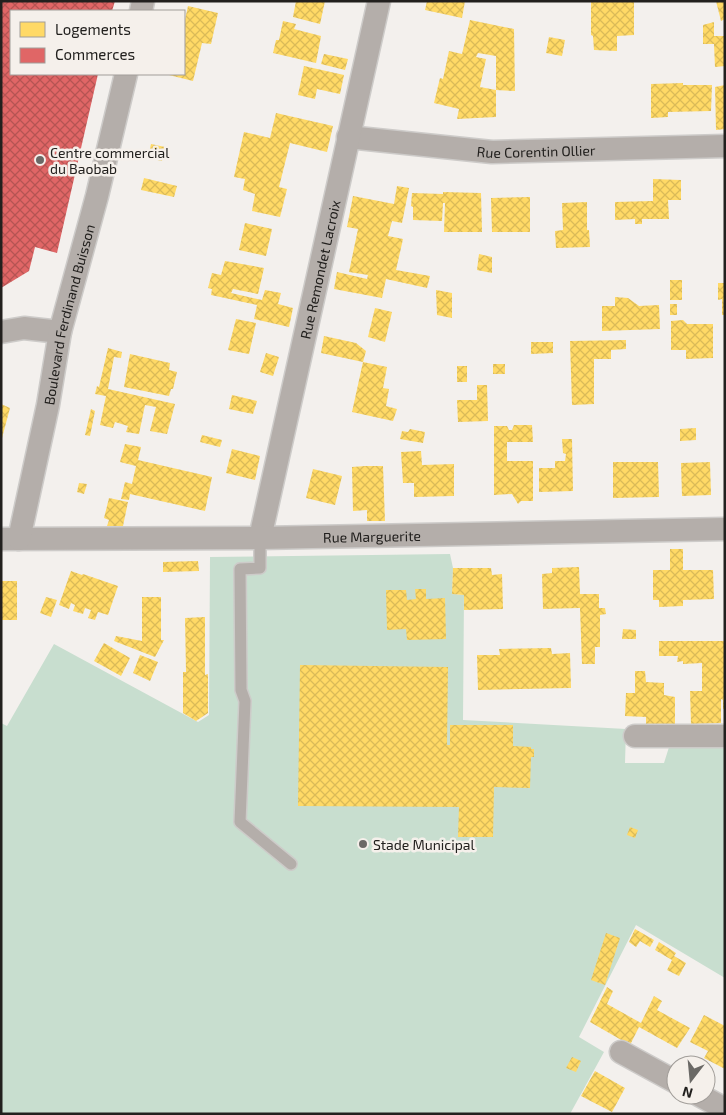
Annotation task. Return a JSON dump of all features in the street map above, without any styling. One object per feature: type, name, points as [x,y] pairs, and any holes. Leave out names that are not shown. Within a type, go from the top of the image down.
[{"type":"street","name":"Rue Remondet Lacroix","points":[[260,538],[379,1]]},
{"type":"street","name":"Boulevard Ferdinand Buisson","points":[[10,539],[48,405],[60,332],[97,196],[126,75]]},
{"type":"street","name":"Rue Corentin Ollier","points":[[348,138],[492,152],[725,146]]},
{"type":"street","points":[[1,332],[24,328],[60,332]]},
{"type":"street","name":"Rue Marguerite","points":[[10,539],[260,538],[725,529]]},
{"type":"street","points":[[635,736],[725,736]]},
{"type":"street","points":[[621,1052],[666,1077]]},
{"type":"lane","points":[[260,538],[260,568],[240,570],[241,690],[245,701],[240,822],[291,864]]},
{"type":"green space","name":"Stade Municipal","points":[[450,554],[453,568],[452,594],[464,595],[463,720],[626,729],[625,763],[664,763],[670,744],[725,744],[725,978],[636,925],[579,1037],[604,1052],[570,1114],[1,1114],[1,723],[7,726],[54,644],[198,722],[209,715],[210,557]]},
{"type":"building: Logements","points":[[296,1],[325,1],[320,24],[293,17]]},
{"type":"building: Logements","points":[[427,1],[465,1],[462,18],[425,10]]},
{"type":"building: Logements","points":[[591,1],[634,1],[634,35],[617,36],[617,51],[594,50],[593,36],[591,35]]},
{"type":"building: Logements","points":[[716,1],[725,1],[725,19],[721,21]]},
{"type":"building: Logements","points":[[188,6],[218,13],[211,44],[202,43],[193,81],[169,75],[185,75],[185,20]]},
{"type":"building: Logements","points":[[470,20],[514,29],[515,91],[496,90],[496,117],[457,119],[459,109],[434,103],[440,78],[443,79],[449,51],[462,54]],"holes":[[[478,53],[496,56],[496,90],[480,87],[486,59],[476,57]]]},
{"type":"building: Logements","points":[[283,21],[296,24],[294,29],[321,36],[316,63],[273,53],[276,40],[279,40]]},
{"type":"building: Logements","points":[[714,22],[714,36],[725,36],[725,66],[715,67],[714,44],[703,44],[703,25]]},
{"type":"building: Logements","points":[[549,37],[565,40],[562,56],[546,53]]},
{"type":"building: Logements","points":[[324,54],[348,59],[345,70],[321,64]]},
{"type":"building: Logements","points":[[304,66],[344,75],[340,94],[317,89],[315,99],[298,95]]},
{"type":"building: Logements","points":[[683,83],[683,85],[712,85],[711,111],[668,112],[668,117],[651,118],[651,84]]},
{"type":"building: Logements","points":[[725,85],[725,129],[716,130],[715,87]]},
{"type":"building: Logements","points":[[276,113],[333,126],[327,152],[290,143],[279,187],[287,189],[280,217],[252,211],[255,194],[243,190],[245,179],[234,177],[244,132],[270,138]]},
{"type":"building: Logements","points":[[151,144],[165,147],[162,161],[148,158]]},
{"type":"building: Logements","points":[[144,178],[177,186],[174,197],[141,190]]},
{"type":"building: Logements","points":[[653,179],[681,180],[681,200],[668,200],[669,219],[642,219],[642,224],[635,224],[635,219],[615,220],[615,202],[653,201]]},
{"type":"building: Logements","points":[[397,186],[409,188],[402,223],[392,221],[388,236],[403,239],[396,270],[430,276],[427,288],[386,279],[382,298],[334,289],[337,272],[367,279],[368,275],[349,272],[358,229],[347,227],[353,196],[394,204]]},
{"type":"building: Logements","points":[[443,192],[481,193],[482,232],[444,232],[445,203],[443,203],[442,221],[413,220],[412,193],[443,194]]},
{"type":"building: Logements","points":[[530,197],[530,232],[492,232],[491,198]]},
{"type":"building: Logements","points":[[587,202],[587,230],[589,230],[590,247],[556,248],[555,231],[563,230],[562,203]]},
{"type":"building: Logements","points":[[245,223],[272,229],[266,256],[239,250]]},
{"type":"building: Logements","points":[[479,254],[492,257],[492,273],[477,270]]},
{"type":"building: Logements","points":[[225,261],[264,268],[258,294],[233,289],[231,293],[262,300],[265,290],[281,293],[278,304],[293,308],[289,327],[254,319],[257,305],[211,295],[212,289],[208,288],[212,273],[221,275]]},
{"type":"building: Logements","points":[[670,280],[682,280],[682,300],[670,300]]},
{"type":"building: Logements","points":[[718,283],[725,283],[725,315],[722,315],[722,299],[718,300]]},
{"type":"building: Logements","points":[[436,290],[452,293],[452,318],[437,315]]},
{"type":"building: Logements","points":[[615,297],[628,298],[639,306],[659,305],[660,329],[602,331],[602,306],[615,306]]},
{"type":"building: Logements","points":[[670,304],[677,304],[677,315],[670,315]]},
{"type":"building: Logements","points":[[375,308],[392,312],[385,342],[368,337]]},
{"type":"building: Logements","points":[[236,319],[256,323],[249,354],[228,350]]},
{"type":"building: Logements","points":[[683,320],[687,324],[713,324],[713,358],[686,359],[686,350],[671,350],[671,321]]},
{"type":"building: Logements","points":[[324,336],[356,343],[366,351],[363,362],[321,353]]},
{"type":"building: Logements","points":[[626,340],[626,349],[611,350],[611,359],[594,359],[594,404],[572,405],[570,341]]},
{"type":"building: Logements","points":[[531,342],[553,342],[553,353],[531,354]]},
{"type":"building: Logements","points":[[108,348],[122,352],[121,358],[114,357],[108,389],[175,404],[167,434],[150,431],[156,407],[145,405],[139,434],[126,432],[128,426],[115,422],[113,428],[100,425],[106,396],[95,394],[97,386],[99,387]]},
{"type":"building: Logements","points":[[266,353],[279,357],[273,376],[260,372]]},
{"type":"building: Logements","points":[[130,354],[170,363],[169,370],[177,372],[173,389],[171,389],[169,396],[124,387]]},
{"type":"building: Logements","points":[[363,362],[387,367],[383,388],[389,389],[386,406],[397,409],[393,421],[352,412]]},
{"type":"building: Logements","points":[[493,364],[505,364],[505,374],[493,374]]},
{"type":"building: Logements","points":[[457,366],[467,366],[467,382],[457,382]]},
{"type":"building: Logements","points":[[477,385],[487,385],[488,421],[458,422],[457,400],[477,400]]},
{"type":"building: Logements","points":[[232,395],[257,401],[253,414],[229,409]]},
{"type":"building: Logements","points":[[1,404],[10,408],[2,438],[1,438]]},
{"type":"building: Logements","points":[[91,409],[95,411],[90,436],[85,435]]},
{"type":"building: Logements","points":[[514,425],[532,425],[533,442],[507,442],[507,461],[533,461],[533,501],[521,501],[518,504],[512,494],[494,495],[494,426],[507,426],[509,430],[512,430]]},
{"type":"building: Logements","points":[[696,428],[696,440],[680,441],[680,429]]},
{"type":"building: Logements","points":[[410,429],[425,432],[423,443],[400,439],[402,431],[408,432]]},
{"type":"building: Logements","points":[[202,435],[222,440],[220,447],[200,442]]},
{"type":"building: Logements","points":[[562,439],[572,439],[573,491],[539,492],[539,468],[555,468],[555,461],[565,461],[566,454],[563,453]]},
{"type":"building: Logements","points":[[125,444],[141,447],[138,460],[212,477],[205,511],[130,494],[129,500],[121,499],[125,482],[132,484],[136,466],[120,462]]},
{"type":"building: Logements","points":[[232,449],[260,456],[255,480],[226,473]]},
{"type":"building: Logements","points":[[421,451],[422,465],[454,464],[454,496],[414,497],[414,483],[403,483],[401,452]]},
{"type":"building: Logements","points":[[613,462],[658,462],[659,497],[613,498]]},
{"type":"building: Logements","points":[[710,462],[711,495],[682,496],[681,463]]},
{"type":"building: Logements","points":[[383,466],[385,521],[367,521],[367,510],[353,511],[352,467]]},
{"type":"building: Logements","points":[[313,469],[342,476],[335,505],[306,498]]},
{"type":"building: Logements","points":[[79,483],[87,484],[84,494],[77,492]]},
{"type":"building: Logements","points":[[109,498],[128,502],[123,526],[107,526],[109,520],[104,518]]},
{"type":"building: Logements","points":[[670,549],[683,549],[683,570],[713,570],[714,599],[683,600],[683,606],[659,607],[659,600],[653,600],[653,570],[670,570]]},
{"type":"building: Logements","points":[[198,561],[199,571],[163,572],[163,562]]},
{"type":"building: Logements","points":[[579,567],[580,594],[599,594],[599,608],[605,608],[606,614],[600,615],[600,647],[595,647],[595,664],[582,664],[580,608],[543,609],[542,574],[552,573],[552,568]]},
{"type":"building: Logements","points":[[453,568],[491,568],[492,575],[502,574],[503,609],[464,610],[464,595],[452,594]]},
{"type":"building: Logements","points":[[71,571],[118,586],[108,615],[98,612],[95,620],[88,618],[91,610],[85,608],[83,614],[73,611],[75,605],[71,603],[69,609],[59,605]]},
{"type":"building: Logements","points":[[1,581],[17,581],[17,620],[1,620]]},
{"type":"building: Logements","points":[[415,589],[426,589],[426,599],[445,598],[446,639],[407,640],[406,629],[387,630],[386,590],[406,590],[407,600],[416,599]]},
{"type":"building: Logements","points":[[46,597],[57,600],[51,617],[40,613]]},
{"type":"building: Logements","points":[[142,597],[161,597],[161,640],[164,640],[155,657],[114,641],[116,636],[142,641]]},
{"type":"building: Logements","points":[[205,617],[205,675],[208,674],[208,713],[196,721],[183,713],[183,672],[186,672],[185,618]]},
{"type":"building: Logements","points":[[623,629],[636,630],[636,639],[622,639]]},
{"type":"building: Logements","points":[[659,641],[725,641],[725,709],[723,709],[723,700],[721,699],[721,723],[691,724],[690,691],[702,691],[702,663],[683,664],[683,661],[677,662],[678,656],[659,656]]},
{"type":"building: Logements","points":[[104,643],[130,658],[121,676],[94,661]]},
{"type":"building: Logements","points":[[551,648],[552,654],[570,653],[571,688],[478,690],[477,655],[500,655],[499,649]]},
{"type":"building: Logements","points":[[140,655],[158,662],[150,681],[133,673]]},
{"type":"building: Logements","points":[[300,665],[448,667],[447,745],[450,745],[450,725],[513,725],[513,746],[531,747],[531,749],[534,749],[534,757],[531,757],[530,788],[494,787],[493,837],[458,837],[459,807],[298,806]]},
{"type":"building: Logements","points":[[635,671],[645,671],[646,682],[664,683],[664,695],[675,697],[675,724],[646,725],[646,717],[625,716],[626,693],[635,693]]},
{"type":"building: Logements","points":[[630,827],[638,830],[635,838],[627,835]]},
{"type":"building: Logements","points":[[635,929],[654,940],[650,947],[640,941],[636,947],[629,942]]},
{"type":"building: Logements","points":[[606,933],[620,938],[605,985],[591,980]]},
{"type":"building: Logements","points":[[659,942],[676,953],[674,956],[686,963],[679,976],[667,970],[672,960],[655,950]]},
{"type":"building: Logements","points":[[607,987],[613,991],[607,1004],[641,1023],[654,996],[662,1001],[657,1010],[690,1028],[677,1048],[639,1027],[630,1045],[590,1022]]},
{"type":"building: Logements","points":[[704,1015],[725,1026],[725,1069],[716,1064],[716,1055],[706,1055],[708,1051],[690,1042]]},
{"type":"building: Logements","points":[[572,1057],[581,1061],[576,1072],[566,1068]]},
{"type":"building: Logements","points":[[595,1071],[625,1088],[612,1112],[581,1096]]},
{"type":"building: Commerces","name":"Centre commercial du Baobab","points":[[1,1],[115,1],[112,10],[10,10],[10,75],[98,75],[57,253],[35,247],[29,271],[1,288]]},
{"type":"place","name":"Centre commercial du Baobab","points":[[40,160]]},
{"type":"place","name":"Stade Municipal","points":[[363,844]]}]
